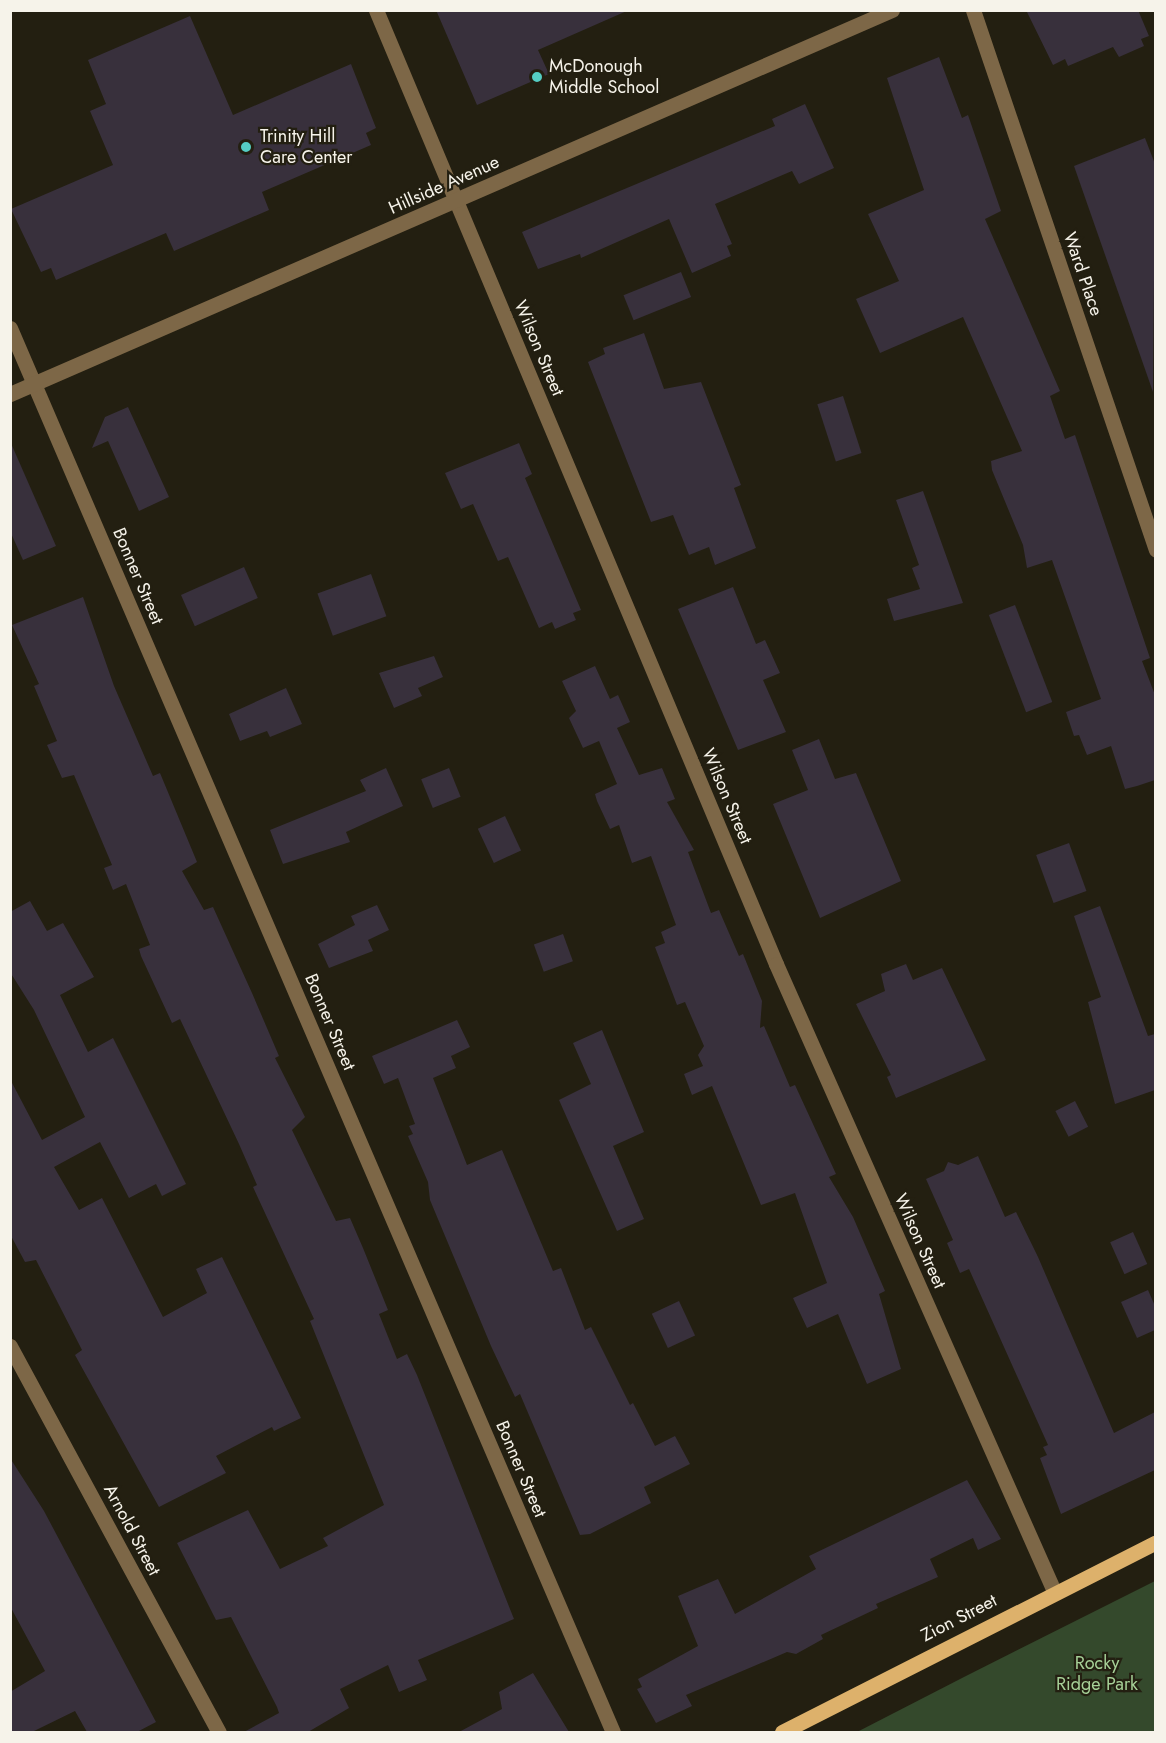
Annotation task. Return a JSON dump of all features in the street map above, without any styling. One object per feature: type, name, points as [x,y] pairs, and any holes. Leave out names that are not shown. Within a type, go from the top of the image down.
[{"type":"main road","name":"Zion Street","points":[[782,1732],[1054,1591],[1155,1542]]},
{"type":"street","name":"Wilson Street","points":[[376,10],[776,964],[1054,1591]]},
{"type":"street","name":"Hillside Avenue","points":[[10,394],[456,202],[892,10]]},
{"type":"street","name":"Ward Place","points":[[973,10],[1155,550]]},
{"type":"street","name":"Bonner Street","points":[[10,328],[613,1732]]},
{"type":"street","name":"Arnold Street","points":[[10,1346],[219,1732]]},
{"type":"green space","name":"Rocky Ridge Park","points":[[1155,1581],[1155,1732],[857,1732],[964,1677]]},
{"type":"building","points":[[436,10],[629,10],[538,50],[549,74],[477,105]]},
{"type":"building","points":[[1026,10],[1138,10],[1149,36],[1141,39],[1144,46],[1119,57],[1113,47],[1068,66],[1065,59],[1053,65]]},
{"type":"building","name":"Trinity Hill Care Center","points":[[190,16],[233,115],[351,64],[376,128],[366,133],[371,145],[262,192],[269,210],[174,251],[166,233],[56,280],[51,268],[41,272],[11,209],[113,165],[90,111],[106,104],[88,60]]},
{"type":"building","points":[[939,57],[962,118],[968,115],[1001,211],[985,219],[1060,391],[1050,396],[1065,439],[1075,435],[1150,658],[1142,661],[1155,695],[1155,780],[1137,786],[1125,789],[1111,746],[1087,755],[1079,735],[1074,736],[1066,712],[1101,699],[1052,560],[1027,568],[1023,545],[992,470],[991,461],[1022,451],[963,317],[880,353],[856,299],[899,281],[868,214],[924,190],[887,78]]},
{"type":"building","points":[[805,104],[834,168],[799,184],[792,171],[715,204],[732,244],[727,246],[731,256],[692,273],[669,219],[581,258],[580,254],[538,269],[522,232],[775,126],[772,119]]},
{"type":"building","points":[[1145,138],[1155,164],[1153,392],[1074,166]]},
{"type":"building","points":[[681,272],[691,297],[634,320],[624,295]]},
{"type":"building","points":[[644,333],[664,389],[701,382],[741,485],[734,488],[756,548],[715,565],[709,547],[689,555],[673,515],[651,522],[588,362],[605,354],[603,348]]},
{"type":"building","points":[[843,396],[862,453],[836,461],[817,404]]},
{"type":"building","points":[[128,407],[169,497],[139,511],[108,441],[92,448],[105,417]]},
{"type":"building","points":[[10,441],[56,546],[23,560],[10,531]]},
{"type":"building","points":[[519,443],[532,474],[525,478],[581,610],[573,613],[576,620],[555,629],[552,622],[539,628],[508,557],[498,561],[473,504],[461,509],[445,473]]},
{"type":"building","points":[[923,491],[963,603],[894,621],[887,599],[920,589],[912,568],[919,565],[896,500]]},
{"type":"building","points":[[244,567],[258,598],[195,626],[181,595]]},
{"type":"building","points":[[371,574],[386,616],[333,636],[317,593]]},
{"type":"building","points":[[733,587],[756,644],[765,640],[780,673],[763,680],[786,732],[738,750],[678,609]]},
{"type":"building","points":[[83,597],[114,686],[153,776],[160,773],[197,862],[182,871],[204,910],[213,907],[252,993],[279,1056],[275,1058],[305,1117],[292,1130],[336,1221],[350,1218],[388,1310],[379,1314],[397,1359],[407,1354],[417,1375],[514,1619],[418,1660],[427,1680],[399,1692],[388,1665],[340,1689],[349,1708],[308,1732],[244,1732],[279,1713],[277,1707],[231,1617],[216,1620],[177,1543],[248,1510],[280,1569],[328,1546],[323,1538],[384,1505],[310,1321],[314,1319],[253,1187],[257,1185],[239,1144],[180,1019],[172,1023],[141,956],[139,949],[150,945],[126,884],[113,890],[104,868],[112,865],[74,775],[62,778],[47,745],[57,741],[34,686],[39,684],[12,625]]},
{"type":"building","points":[[1015,605],[1052,702],[1026,712],[989,615]]},
{"type":"building","points":[[434,656],[443,677],[418,688],[422,696],[394,708],[379,673]]},
{"type":"building","points":[[595,666],[610,699],[618,695],[630,722],[617,728],[639,775],[662,768],[675,799],[667,802],[694,850],[688,852],[711,913],[719,910],[739,956],[743,954],[762,1001],[760,1028],[764,1026],[790,1087],[795,1085],[836,1174],[829,1177],[853,1217],[885,1291],[879,1294],[901,1369],[867,1384],[838,1314],[807,1328],[793,1298],[827,1283],[795,1193],[761,1205],[712,1086],[692,1095],[684,1074],[703,1066],[698,1055],[704,1046],[685,1002],[677,1005],[655,947],[665,943],[661,932],[676,925],[651,856],[632,863],[619,825],[610,829],[597,801],[595,794],[617,784],[599,741],[583,748],[569,718],[576,711],[562,681]]},
{"type":"building","points":[[286,688],[302,724],[270,737],[267,731],[240,741],[229,714]]},
{"type":"building","points":[[819,739],[835,779],[856,773],[901,881],[820,918],[773,804],[808,790],[792,750]]},
{"type":"building","points":[[386,768],[403,806],[346,832],[350,842],[283,864],[270,830],[366,791],[360,780]]},
{"type":"building","points":[[449,768],[461,797],[433,808],[421,779]]},
{"type":"building","points":[[505,816],[521,850],[494,863],[478,829]]},
{"type":"building","points":[[1069,843],[1086,891],[1054,903],[1036,855]]},
{"type":"building","points":[[30,901],[47,931],[63,923],[94,977],[60,995],[88,1052],[113,1038],[186,1184],[162,1196],[156,1184],[129,1198],[100,1142],[54,1167],[79,1210],[102,1198],[163,1317],[207,1293],[196,1269],[222,1257],[301,1418],[274,1431],[272,1427],[216,1456],[226,1473],[159,1507],[75,1355],[82,1350],[36,1260],[25,1262],[10,1234],[10,1079],[42,1140],[85,1117],[34,1010],[10,972],[10,912]]},
{"type":"building","points":[[377,905],[389,930],[368,940],[373,951],[329,968],[318,944],[355,925],[351,916]]},
{"type":"building","points":[[1100,906],[1148,1036],[1155,1034],[1155,1090],[1115,1104],[1088,1002],[1101,997],[1074,916]]},
{"type":"building","points":[[563,934],[573,961],[544,972],[534,945]]},
{"type":"building","points":[[906,964],[913,980],[942,968],[986,1060],[896,1098],[887,1077],[891,1075],[856,1004],[885,991],[881,974]]},
{"type":"building","points":[[457,1020],[470,1047],[451,1056],[456,1068],[433,1078],[467,1165],[502,1150],[553,1271],[561,1268],[585,1330],[591,1327],[630,1405],[633,1403],[655,1446],[675,1436],[690,1464],[644,1487],[651,1503],[590,1534],[580,1535],[520,1394],[515,1397],[491,1346],[430,1200],[428,1182],[408,1136],[413,1134],[409,1126],[415,1124],[398,1078],[384,1084],[372,1056]]},
{"type":"building","points":[[602,1030],[644,1132],[613,1146],[644,1219],[617,1231],[559,1100],[591,1084],[573,1043]]},
{"type":"building","points":[[1075,1101],[1088,1127],[1069,1137],[1055,1111]]},
{"type":"building","points":[[978,1156],[1005,1217],[1016,1212],[1038,1257],[1114,1433],[1155,1412],[1155,1470],[1061,1514],[1040,1458],[1047,1455],[1043,1447],[1048,1445],[969,1269],[960,1273],[947,1243],[953,1240],[926,1179],[944,1171],[948,1162],[958,1165]]},
{"type":"building","points":[[1133,1232],[1147,1264],[1124,1274],[1110,1242]]},
{"type":"building","points":[[1148,1290],[1155,1306],[1155,1330],[1137,1338],[1121,1302]]},
{"type":"building","points":[[679,1301],[695,1335],[668,1348],[652,1314]]},
{"type":"building","points":[[10,1458],[44,1511],[156,1722],[137,1732],[87,1732],[75,1711],[32,1732],[10,1732],[10,1692],[45,1671],[10,1606]]},
{"type":"building","points":[[967,1480],[1001,1539],[978,1550],[973,1538],[930,1559],[938,1577],[876,1604],[878,1608],[821,1635],[823,1639],[796,1654],[787,1652],[686,1695],[692,1706],[656,1723],[637,1689],[642,1687],[638,1679],[698,1646],[678,1596],[718,1579],[735,1614],[816,1569],[809,1556]]},
{"type":"building","points":[[533,1673],[569,1732],[459,1732],[502,1709],[499,1692]]},
{"type":"place","name":"McDonough Middle School","points":[[537,77]]},
{"type":"place","name":"Trinity Hill Care Center","points":[[246,147]]}]
